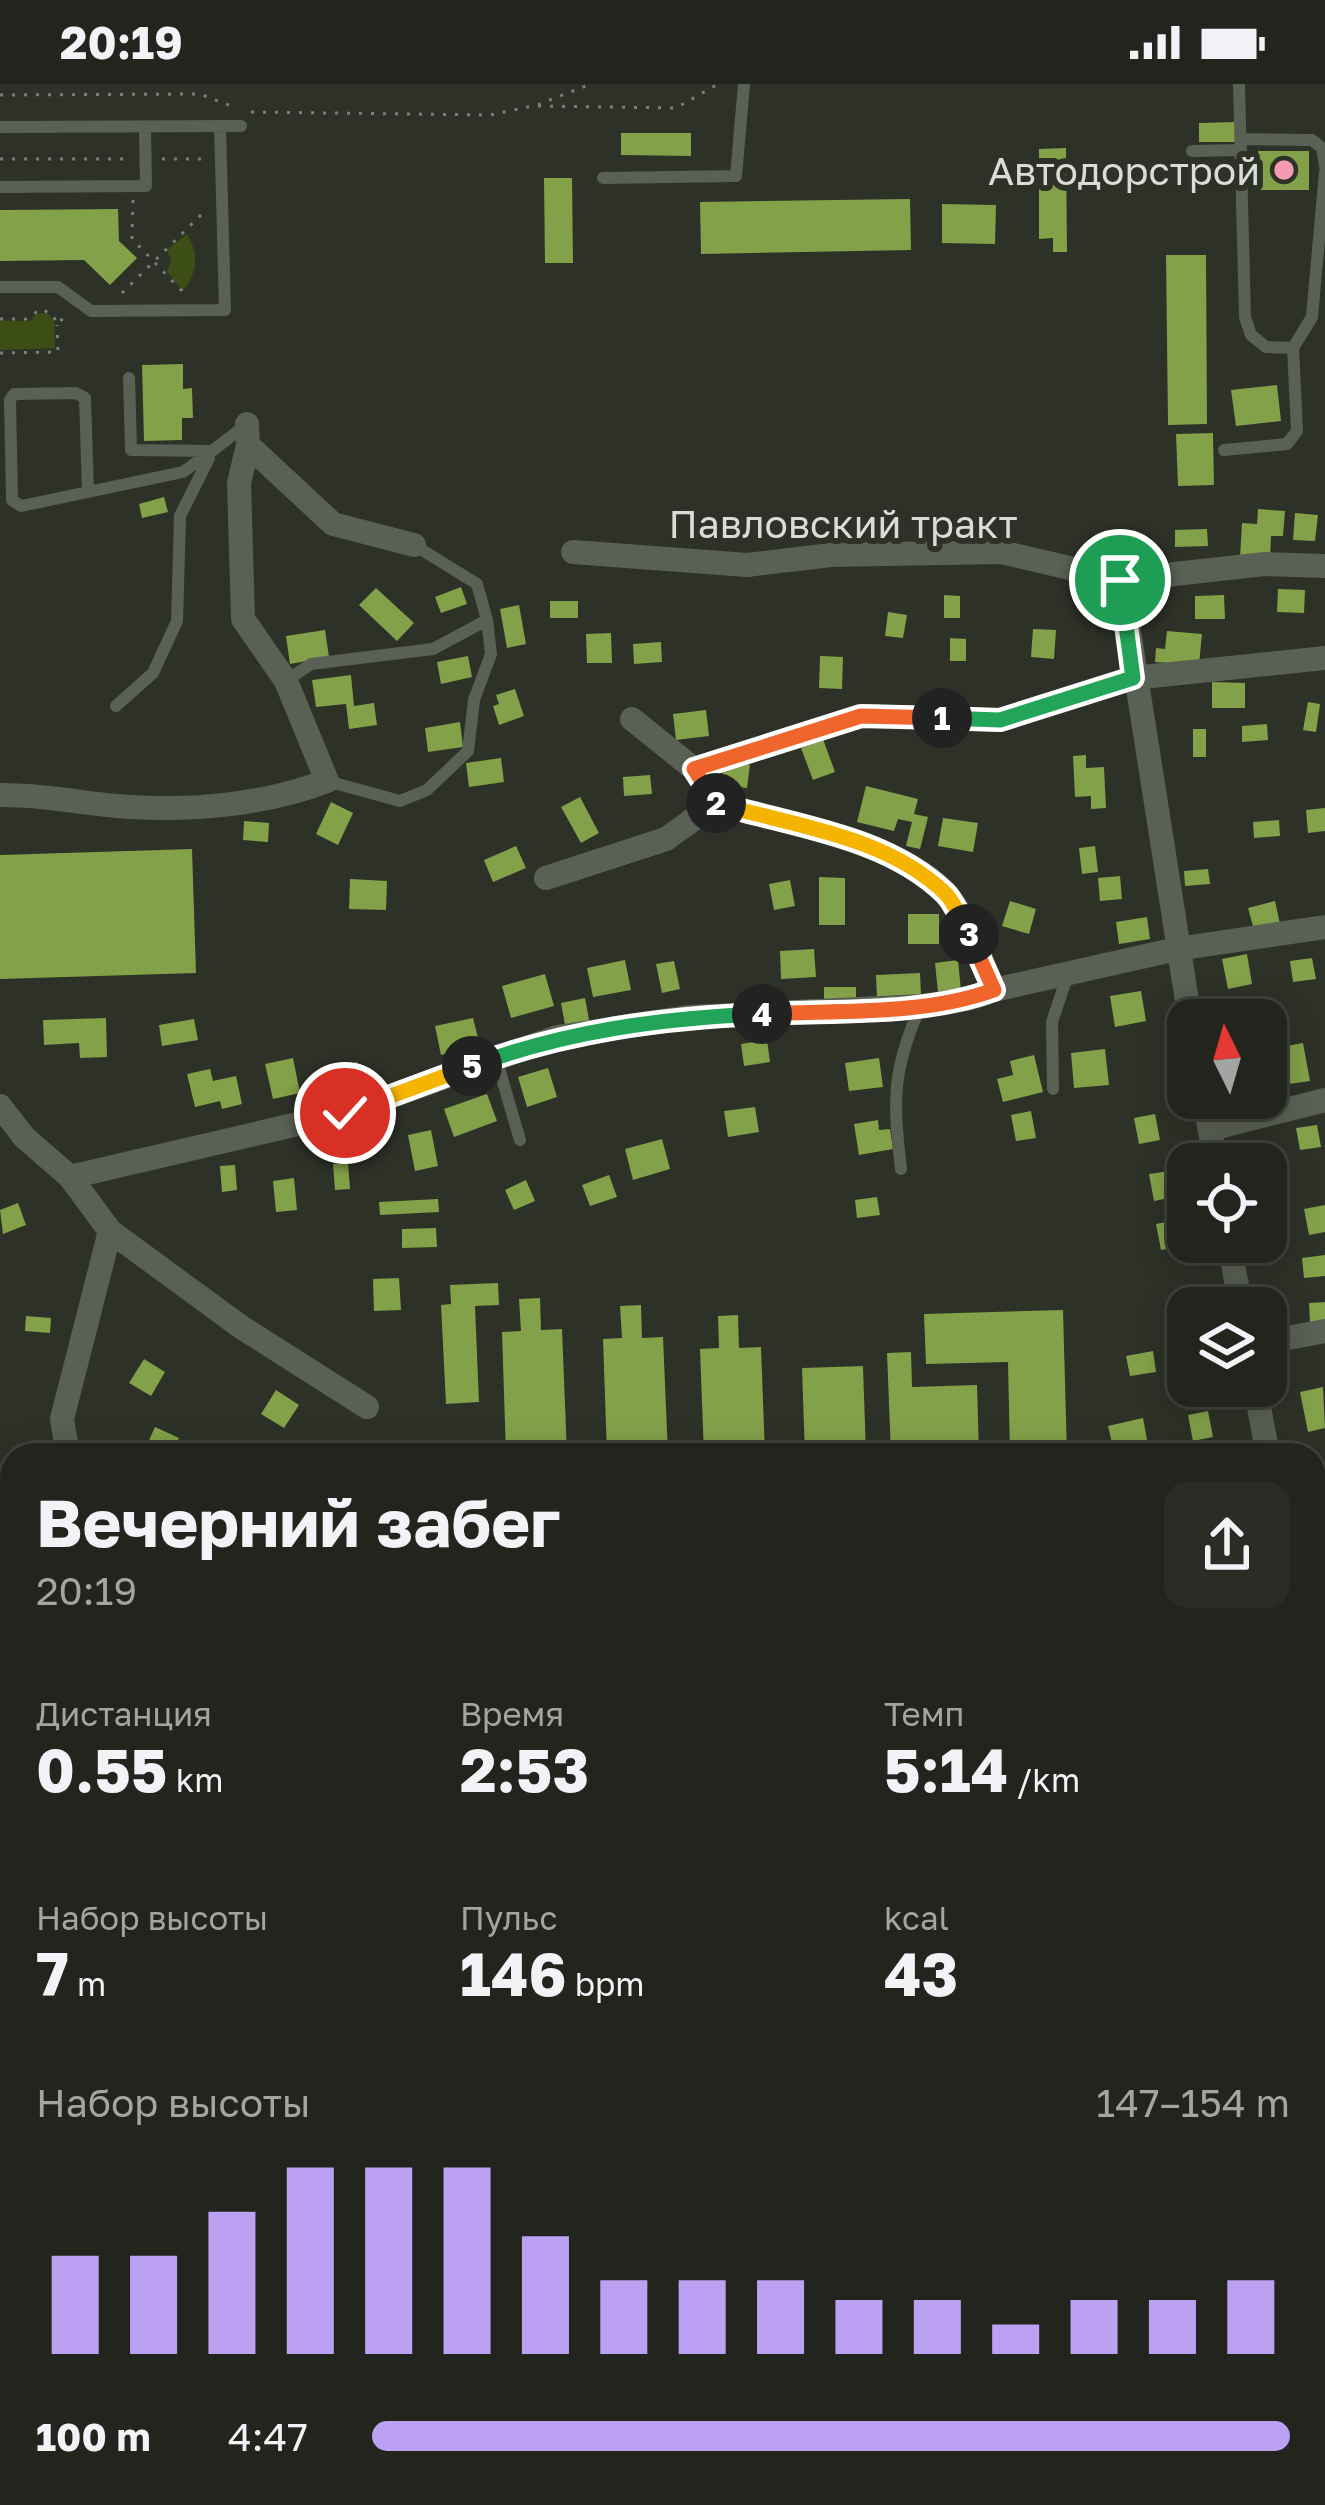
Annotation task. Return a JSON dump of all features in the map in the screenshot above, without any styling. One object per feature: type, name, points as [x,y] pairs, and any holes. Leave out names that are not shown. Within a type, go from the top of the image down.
[{"type":"street","points":[[248,434],[333,524],[414,545]]},
{"type":"street","points":[[0,795],[132,807],[228,804],[327,781],[286,681],[243,619],[239,483],[248,434]]},
{"type":"street","name":"Павловский тракт","points":[[573,552],[747,565],[831,555],[1001,552],[1120,580],[1264,564],[1325,566]]},
{"type":"street","points":[[1120,580],[1186,999]]},
{"type":"street","points":[[694,769],[861,716],[1000,720],[1133,678],[1325,658]]},
{"type":"street","points":[[632,719],[694,769],[716,803],[867,845],[948,895],[994,990]]},
{"type":"street","points":[[546,878],[666,839],[716,803]]},
{"type":"street","points":[[70,1177],[345,1113],[557,1037],[688,1017],[921,1006],[1177,949],[1325,926]]},
{"type":"street","points":[[1210,1130],[1325,1100]]},
{"type":"street","points":[[0,1106],[24,1137],[70,1177],[110,1231],[241,1327],[367,1407]]},
{"type":"street","points":[[1208,1119],[1212,1143]]},
{"type":"street","points":[[66,1443],[62,1419],[110,1231]]},
{"type":"street","points":[[1287,1338],[1325,1331]]},
{"type":"street","points":[[1259,1407],[1266,1443]]},
{"type":"lane","points":[[603,178],[736,176],[744,84]]},
{"type":"lane","points":[[1239,84],[1245,317],[1251,335],[1266,347],[1293,348]]},
{"type":"lane","points":[[0,287],[58,287],[91,311],[225,310],[220,126]]},
{"type":"lane","points":[[0,127],[241,126]]},
{"type":"lane","points":[[0,187],[146,186],[145,127]]},
{"type":"lane","points":[[1192,151],[1312,140],[1322,148],[1325,169],[1312,316],[1293,348],[1298,431],[1287,444],[1224,450]]},
{"type":"lane","points":[[129,378],[131,450],[212,451]]},
{"type":"lane","points":[[88,492],[85,398],[76,393],[14,394],[10,400],[12,500],[21,506],[88,492],[183,472],[248,434]]},
{"type":"lane","points":[[116,706],[153,673],[177,621],[180,516],[212,451]]},
{"type":"lane","points":[[327,781],[400,801],[427,790],[468,751],[474,700],[491,654],[488,620],[477,584],[414,545]]},
{"type":"lane","points":[[286,681],[311,664],[433,650],[488,620]]},
{"type":"lane","points":[[1054,1089],[1052,1022],[1069,973]]},
{"type":"lane","points":[[901,1169],[899,1056],[921,1006]]},
{"type":"lane","points":[[496,1057],[520,1140]]},
{"type":"path","points":[[537,106],[591,84]]},
{"type":"path","points":[[0,95],[200,94],[263,115],[490,115],[537,106],[676,107],[718,84]]},
{"type":"path","points":[[0,159],[220,159]]},
{"type":"path","points":[[133,187],[132,239],[199,310]]},
{"type":"path","points":[[104,311],[222,195]]},
{"type":"path","points":[[57,323],[80,303]]},
{"type":"path","points":[[0,319],[26,319],[41,309],[50,312],[57,323],[58,352],[0,353]]},
{"type":"green space","points":[[187,234],[195,263],[183,291],[167,272],[171,261],[167,250]]},
{"type":"green space","points":[[47,313],[54,321],[55,348],[0,350],[0,321],[31,321],[36,314]]},
{"type":"building","points":[[1236,122],[1236,142],[1199,142],[1199,123]]},
{"type":"building","points":[[621,133],[691,133],[691,156],[621,155]]},
{"type":"building","points":[[1066,148],[1067,252],[1053,252],[1053,238],[1039,239],[1039,149]]},
{"type":"building","name":"Автодорстрой","points":[[1258,151],[1309,151],[1309,190],[1258,190]]},
{"type":"building","points":[[544,178],[572,178],[573,263],[545,263]]},
{"type":"building","points":[[910,199],[911,250],[701,254],[700,202]]},
{"type":"building","points":[[942,204],[996,205],[995,244],[942,243]]},
{"type":"building","points":[[118,209],[119,241],[137,258],[110,285],[84,260],[0,261],[0,210]]},
{"type":"building","points":[[1166,255],[1206,255],[1207,424],[1168,425]]},
{"type":"building","points":[[183,364],[183,389],[192,388],[193,418],[182,418],[182,440],[144,441],[142,365]]},
{"type":"building","points":[[1277,385],[1281,421],[1236,426],[1231,390]]},
{"type":"building","points":[[1213,433],[1214,485],[1178,486],[1176,434]]},
{"type":"building","points":[[164,497],[168,512],[142,518],[139,504]]},
{"type":"building","points":[[1258,509],[1285,511],[1283,536],[1271,536],[1270,560],[1240,558],[1242,523],[1257,524]]},
{"type":"building","points":[[1295,513],[1318,515],[1315,541],[1293,540]]},
{"type":"building","points":[[1207,529],[1208,546],[1175,547],[1175,530]]},
{"type":"building","points":[[461,587],[467,604],[441,613],[435,597]]},
{"type":"building","points":[[376,588],[414,623],[397,641],[359,605]]},
{"type":"building","points":[[1278,589],[1305,590],[1304,613],[1277,612]]},
{"type":"building","points":[[944,595],[960,596],[960,618],[944,618]]},
{"type":"building","points":[[1224,595],[1225,619],[1195,619],[1195,596]]},
{"type":"building","points":[[550,601],[578,601],[578,618],[550,618]]},
{"type":"building","points":[[519,605],[526,644],[507,648],[500,609]]},
{"type":"building","points":[[888,612],[907,615],[903,638],[885,636]]},
{"type":"building","points":[[1033,629],[1056,630],[1054,659],[1031,657]]},
{"type":"building","points":[[325,630],[329,657],[290,664],[286,636]]},
{"type":"building","points":[[1167,631],[1202,634],[1199,665],[1155,662],[1156,648],[1165,649]]},
{"type":"building","points":[[611,633],[612,663],[587,663],[586,634]]},
{"type":"building","points":[[950,638],[966,639],[966,661],[950,661]]},
{"type":"building","points":[[661,642],[662,662],[634,664],[633,644]]},
{"type":"building","points":[[468,656],[472,677],[441,684],[437,662]]},
{"type":"building","points":[[820,656],[843,657],[842,689],[819,688]]},
{"type":"building","points":[[351,675],[354,706],[374,703],[377,725],[349,729],[346,704],[316,707],[312,680]]},
{"type":"building","points":[[1212,682],[1245,683],[1245,708],[1212,708]]},
{"type":"building","points":[[515,689],[524,716],[499,725],[493,706],[499,704],[496,695]]},
{"type":"building","points":[[1308,702],[1320,704],[1316,732],[1303,730]]},
{"type":"building","points":[[706,710],[709,736],[676,740],[673,714]]},
{"type":"building","points":[[460,722],[463,747],[428,752],[425,728]]},
{"type":"building","points":[[1267,724],[1268,740],[1242,742],[1242,726]]},
{"type":"building","points":[[1193,729],[1206,729],[1206,757],[1193,757]]},
{"type":"building","points":[[823,739],[835,772],[813,780],[801,748]]},
{"type":"building","points":[[1086,755],[1086,768],[1104,767],[1106,808],[1091,809],[1091,796],[1075,797],[1073,756]]},
{"type":"building","points":[[501,758],[504,782],[469,787],[466,763]]},
{"type":"building","points":[[724,762],[750,765],[747,788],[721,785]]},
{"type":"building","points":[[650,775],[652,794],[624,796],[623,777]]},
{"type":"building","points":[[866,786],[918,799],[914,814],[928,817],[920,849],[906,846],[912,822],[898,819],[894,831],[857,822]]},
{"type":"building","points":[[580,797],[599,833],[581,843],[561,807]]},
{"type":"building","points":[[331,802],[353,813],[338,845],[316,834]]},
{"type":"building","points":[[1325,808],[1325,831],[1308,833],[1306,810]]},
{"type":"building","points":[[943,818],[978,823],[973,852],[938,846]]},
{"type":"building","points":[[1279,820],[1280,836],[1254,838],[1253,822]]},
{"type":"building","points":[[244,821],[269,823],[268,842],[243,840]]},
{"type":"building","points":[[516,846],[526,868],[493,882],[484,860]]},
{"type":"building","points":[[1095,846],[1098,872],[1082,874],[1079,848]]},
{"type":"building","points":[[192,849],[196,973],[0,979],[0,855]]},
{"type":"building","points":[[1208,869],[1210,884],[1185,886],[1184,871]]},
{"type":"building","points":[[1120,876],[1122,899],[1100,901],[1098,878]]},
{"type":"building","points":[[819,877],[845,878],[845,925],[819,925]]},
{"type":"building","points":[[350,879],[387,881],[386,910],[349,909]]},
{"type":"building","points":[[790,880],[795,906],[774,910],[769,884]]},
{"type":"building","points":[[1010,901],[1036,909],[1029,934],[1002,926]]},
{"type":"building","points":[[1275,901],[1280,924],[1254,930],[1248,908]]},
{"type":"building","points":[[908,914],[939,914],[939,944],[908,944]]},
{"type":"building","points":[[1147,917],[1150,939],[1119,944],[1116,922]]},
{"type":"building","points":[[814,949],[816,977],[781,979],[780,951]]},
{"type":"building","points":[[1247,954],[1252,984],[1228,989],[1222,959]]},
{"type":"building","points":[[1312,958],[1316,979],[1293,982],[1290,961]]},
{"type":"building","points":[[625,960],[631,990],[593,997],[587,968]]},
{"type":"building","points":[[958,960],[961,991],[938,993],[935,963]]},
{"type":"building","points":[[674,961],[680,989],[662,993],[656,964]]},
{"type":"building","points":[[920,973],[921,996],[877,998],[876,975]]},
{"type":"building","points":[[545,974],[554,1006],[511,1018],[502,986]]},
{"type":"building","points":[[824,987],[856,987],[856,1008],[824,1009]]},
{"type":"building","points":[[1141,991],[1146,1021],[1115,1027],[1110,996]]},
{"type":"building","points":[[585,998],[590,1025],[566,1030],[561,1003]]},
{"type":"building","points":[[106,1018],[107,1057],[80,1058],[79,1043],[44,1045],[43,1020]]},
{"type":"building","points":[[473,1018],[480,1046],[441,1055],[435,1026]]},
{"type":"building","points":[[194,1019],[198,1040],[162,1046],[159,1025]]},
{"type":"building","points":[[767,1040],[770,1062],[744,1066],[741,1044]]},
{"type":"building","points":[[1303,1043],[1310,1081],[1287,1084],[1287,1046]]},
{"type":"building","points":[[1105,1049],[1109,1085],[1074,1088],[1071,1053]]},
{"type":"building","points":[[1034,1055],[1043,1092],[1003,1102],[997,1079],[1013,1075],[1010,1061]]},
{"type":"building","points":[[293,1058],[300,1093],[273,1099],[265,1064]]},
{"type":"building","points":[[879,1058],[883,1087],[849,1091],[845,1063]]},
{"type":"building","points":[[357,1062],[361,1077],[336,1083],[333,1068]]},
{"type":"building","points":[[548,1068],[557,1097],[527,1107],[518,1077]]},
{"type":"building","points":[[210,1069],[213,1081],[236,1076],[242,1104],[222,1109],[220,1101],[195,1107],[187,1074]]},
{"type":"building","points":[[487,1094],[497,1121],[454,1137],[444,1109]]},
{"type":"building","points":[[755,1107],[759,1132],[728,1137],[724,1111]]},
{"type":"building","points":[[1031,1111],[1036,1138],[1016,1141],[1011,1115]]},
{"type":"building","points":[[1155,1114],[1160,1140],[1139,1144],[1134,1118]]},
{"type":"building","points":[[878,1120],[879,1130],[890,1129],[893,1149],[859,1155],[854,1124]]},
{"type":"building","points":[[1317,1125],[1321,1147],[1300,1150],[1296,1128]]},
{"type":"building","points":[[431,1130],[438,1166],[415,1171],[408,1135]]},
{"type":"building","points":[[662,1139],[670,1169],[633,1180],[625,1149]]},
{"type":"building","points":[[348,1163],[350,1189],[335,1190],[333,1164]]},
{"type":"building","points":[[235,1165],[237,1190],[222,1192],[220,1166]]},
{"type":"building","points":[[1167,1171],[1167,1198],[1154,1201],[1149,1174]]},
{"type":"building","points":[[609,1175],[617,1197],[590,1206],[582,1185]]},
{"type":"building","points":[[294,1178],[297,1210],[276,1212],[273,1181]]},
{"type":"building","points":[[526,1180],[535,1201],[514,1210],[505,1190]]},
{"type":"building","points":[[877,1197],[880,1215],[857,1218],[855,1200]]},
{"type":"building","points":[[438,1199],[439,1212],[380,1215],[379,1202]]},
{"type":"building","points":[[18,1203],[26,1225],[3,1234],[0,1210]]},
{"type":"building","points":[[1325,1205],[1325,1232],[1309,1235],[1304,1209]]},
{"type":"building","points":[[1167,1222],[1167,1249],[1161,1250],[1156,1224]]},
{"type":"building","points":[[436,1228],[437,1247],[402,1248],[402,1229]]},
{"type":"building","points":[[1325,1255],[1325,1276],[1304,1278],[1302,1258]]},
{"type":"building","points":[[399,1278],[401,1310],[374,1311],[373,1279]]},
{"type":"building","points":[[498,1283],[499,1305],[475,1306],[479,1402],[446,1404],[441,1305],[451,1304],[450,1285]]},
{"type":"building","points":[[540,1298],[541,1330],[562,1329],[567,1443],[506,1443],[502,1332],[521,1331],[519,1299]]},
{"type":"building","points":[[1325,1302],[1325,1322],[1310,1323],[1309,1303]]},
{"type":"building","points":[[641,1305],[642,1338],[663,1337],[667,1443],[607,1443],[603,1339],[622,1338],[620,1306]]},
{"type":"building","points":[[1063,1310],[1067,1443],[1010,1443],[1008,1362],[926,1364],[924,1314]]},
{"type":"building","points":[[738,1315],[739,1348],[761,1347],[765,1443],[704,1443],[700,1349],[719,1348],[718,1316]]},
{"type":"building","points":[[26,1316],[51,1318],[50,1333],[25,1331]]},
{"type":"building","points":[[1153,1351],[1156,1372],[1130,1376],[1126,1356]]},
{"type":"building","points":[[911,1352],[912,1387],[977,1385],[979,1443],[891,1443],[887,1353]]},
{"type":"building","points":[[144,1359],[165,1372],[151,1396],[129,1383]]},
{"type":"building","points":[[863,1366],[866,1443],[805,1443],[802,1368]]},
{"type":"building","points":[[1323,1387],[1325,1428],[1308,1432],[1300,1392]]},
{"type":"building","points":[[276,1390],[299,1405],[284,1428],[261,1414]]},
{"type":"building","points":[[1208,1411],[1213,1437],[1193,1441],[1188,1415]]},
{"type":"building","points":[[1143,1418],[1148,1443],[1112,1443],[1108,1426]]},
{"type":"building","points":[[155,1427],[179,1438],[177,1443],[148,1443]]},
{"type":"place","name":"Автодорстрой","points":[[1284,170]]},
{"type":"route","points":[[345,1113],[557,1037],[688,1017],[921,1006],[994,990],[948,895],[867,845],[716,803],[694,769],[861,716],[1000,720],[1133,678],[1120,580]]}]
